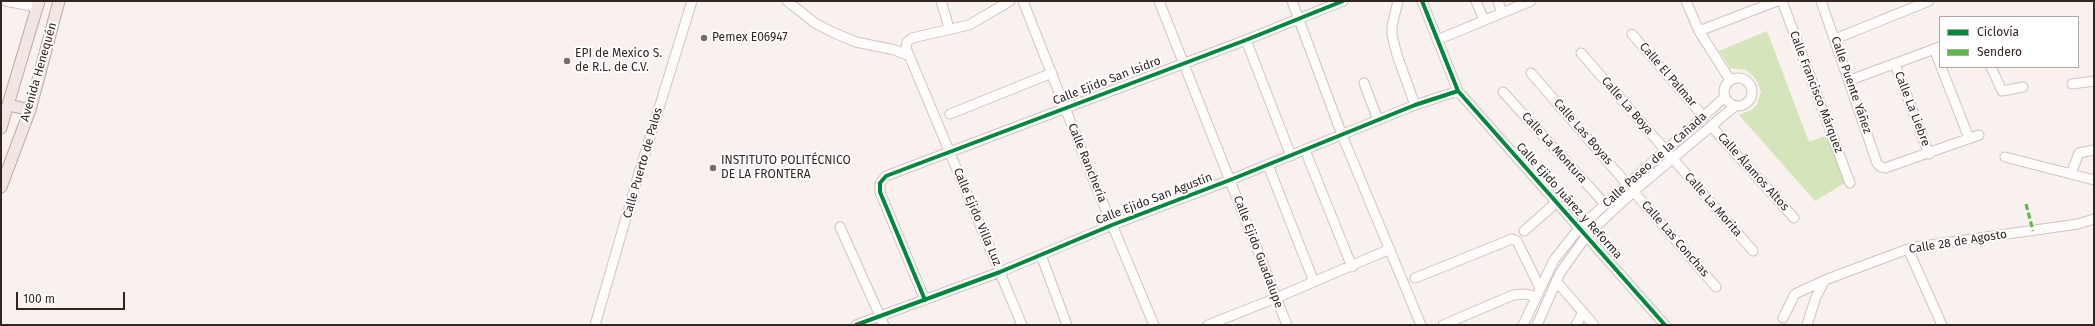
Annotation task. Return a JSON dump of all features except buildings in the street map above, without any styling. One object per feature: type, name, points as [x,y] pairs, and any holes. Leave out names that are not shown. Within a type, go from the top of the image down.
[{"type":"main road","name":"Avenida Henequén","points":[[1,188],[30,110],[59,1]]},
{"type":"main road","name":"Avenida Henequén","points":[[1,128],[38,4]]},
{"type":"main road","points":[[9,105],[30,110]]},
{"type":"street","points":[[1,8],[4,1],[38,4]]},
{"type":"street","name":"Calle Puerto de Palos","points":[[595,325],[639,173],[692,1]]},
{"type":"street","points":[[787,1],[815,23],[832,32],[856,42],[895,50],[909,56]]},
{"type":"street","points":[[941,1],[949,28],[969,25],[1010,1]]},
{"type":"street","name":"Calle Ranchería","points":[[1023,1],[1112,225],[1154,325]]},
{"type":"street","name":"Calle Ejido Guadalupe","points":[[1158,1],[1287,325]]},
{"type":"street","points":[[1292,1],[1342,135],[1421,325]]},
{"type":"street","name":"Calle Ejido San Isidro","points":[[925,300],[880,192],[880,183],[886,176],[1246,40],[1343,1]]},
{"type":"street","points":[[1398,1],[1392,26],[1392,34],[1397,55],[1415,105]]},
{"type":"street","points":[[1422,1],[1458,91]]},
{"type":"street","points":[[1476,1],[1484,20]]},
{"type":"street","points":[[1498,1],[1502,13]]},
{"type":"street","points":[[1438,40],[1531,1]]},
{"type":"street","points":[[1686,1],[1698,31],[1730,80]]},
{"type":"street","points":[[1698,31],[1777,1]]},
{"type":"street","name":"Calle Francisco Márquez","points":[[1782,1],[1850,182]]},
{"type":"street","name":"Calle Puente Yáñez","points":[[1821,1],[1850,80],[1877,163],[1882,168],[1929,154]]},
{"type":"street","points":[[1835,39],[1929,1]]},
{"type":"street","name":"Calle Ejido Villa Luz","points":[[949,28],[912,38],[907,42],[906,48],[1022,325]]},
{"type":"street","name":"Calle El Palmar","points":[[1632,34],[1704,117]]},
{"type":"street","points":[[1246,40],[1291,156]]},
{"type":"street","points":[[1850,80],[1937,48],[1939,59]]},
{"type":"street","name":"Calle La Boya","points":[[1581,53],[1673,159]]},
{"type":"street","name":"Calle La Liebre","points":[[1895,64],[1929,154]]},
{"type":"street","points":[[1941,68],[1969,138]]},
{"type":"street","points":[[1991,68],[2002,91],[2023,87]]},
{"type":"street","points":[[950,114],[1052,73]]},
{"type":"street","name":"Calle Las Boyas","points":[[1531,73],[1631,187]]},
{"type":"street","points":[[1740,78],[1748,82],[1752,90],[1747,103],[1739,106],[1730,104],[1725,97],[1725,87],[1730,80],[1740,78]]},
{"type":"street","points":[[2072,84],[2094,81]]},
{"type":"street","points":[[1364,83],[1378,120]]},
{"type":"street","name":"Calle Ejido San Agustín","points":[[856,325],[882,321],[925,300],[1000,272],[1112,225],[1291,156],[1415,105],[1458,91]]},
{"type":"street","name":"Calle Ejido Juárez y Reforma","points":[[1458,91],[1580,227],[1665,325]]},
{"type":"street","name":"Calle La Montura","points":[[1503,92],[1605,204]]},
{"type":"street","name":"Calle Paseo de la Cañada","points":[[1537,325],[1556,281],[1571,255],[1587,235],[1665,150],[1725,97]]},
{"type":"street","name":"Calle Paseo de la Cañada","points":[[1524,325],[1554,260],[1580,227],[1605,204],[1673,159],[1735,106]]},
{"type":"street","name":"Calle Álamos Altos","points":[[1712,126],[1794,218]]},
{"type":"street","points":[[1929,154],[1978,135]]},
{"type":"street","points":[[1305,150],[1352,266]]},
{"type":"street","points":[[2071,174],[2079,153],[2094,150]]},
{"type":"street","points":[[2005,157],[2094,180]]},
{"type":"street","name":"Calle La Morita","points":[[1673,159],[1753,251]]},
{"type":"street","points":[[1268,165],[1314,282]]},
{"type":"street","name":"Calle Las Conchas","points":[[1631,187],[1716,287]]},
{"type":"street","points":[[1524,230],[1557,202]]},
{"type":"street","name":"Calle 28 de Agosto","points":[[1784,318],[1795,294],[1825,280],[1908,249],[2070,226],[2094,218]]},
{"type":"street","points":[[840,227],[882,321]]},
{"type":"street","points":[[1415,278],[1512,239],[1517,241],[1540,288]]},
{"type":"street","points":[[1208,325],[1276,298],[1390,249]]},
{"type":"street","points":[[1908,249],[1942,325]]},
{"type":"street","points":[[1041,255],[1067,325]]},
{"type":"street","points":[[1807,325],[1816,297],[1825,280]]},
{"type":"street","points":[[1556,281],[1594,325]]},
{"type":"street","points":[[1443,325],[1513,295],[1526,294],[1536,297]]},
{"type":"street","points":[[1576,325],[1583,312]]},
{"type":"green space","points":[[1767,31],[1809,142],[1827,135],[1845,183],[1815,201],[1739,115],[1751,110],[1757,105],[1761,92],[1758,83],[1753,76],[1746,70],[1730,68],[1719,51]]},
{"type":"marked path","points":[[2026,204],[2033,231]]},
{"type":"cycle path","points":[[925,300],[880,192],[880,183],[886,176],[1246,40],[1343,1]]},
{"type":"cycle path","points":[[1422,1],[1458,91],[1665,325]]},
{"type":"cycle path","points":[[856,325],[1000,272],[1112,225],[1230,180],[1415,105],[1458,91]]},
{"type":"place","name":"Pemex E06947","points":[[704,38]]},
{"type":"place","name":"EPI de Mexico S. de R.L. de C.V.","points":[[567,61]]},
{"type":"place","name":"INSTITUTO POLITÉCNICO DE LA FRONTERA","points":[[713,168]]}]
